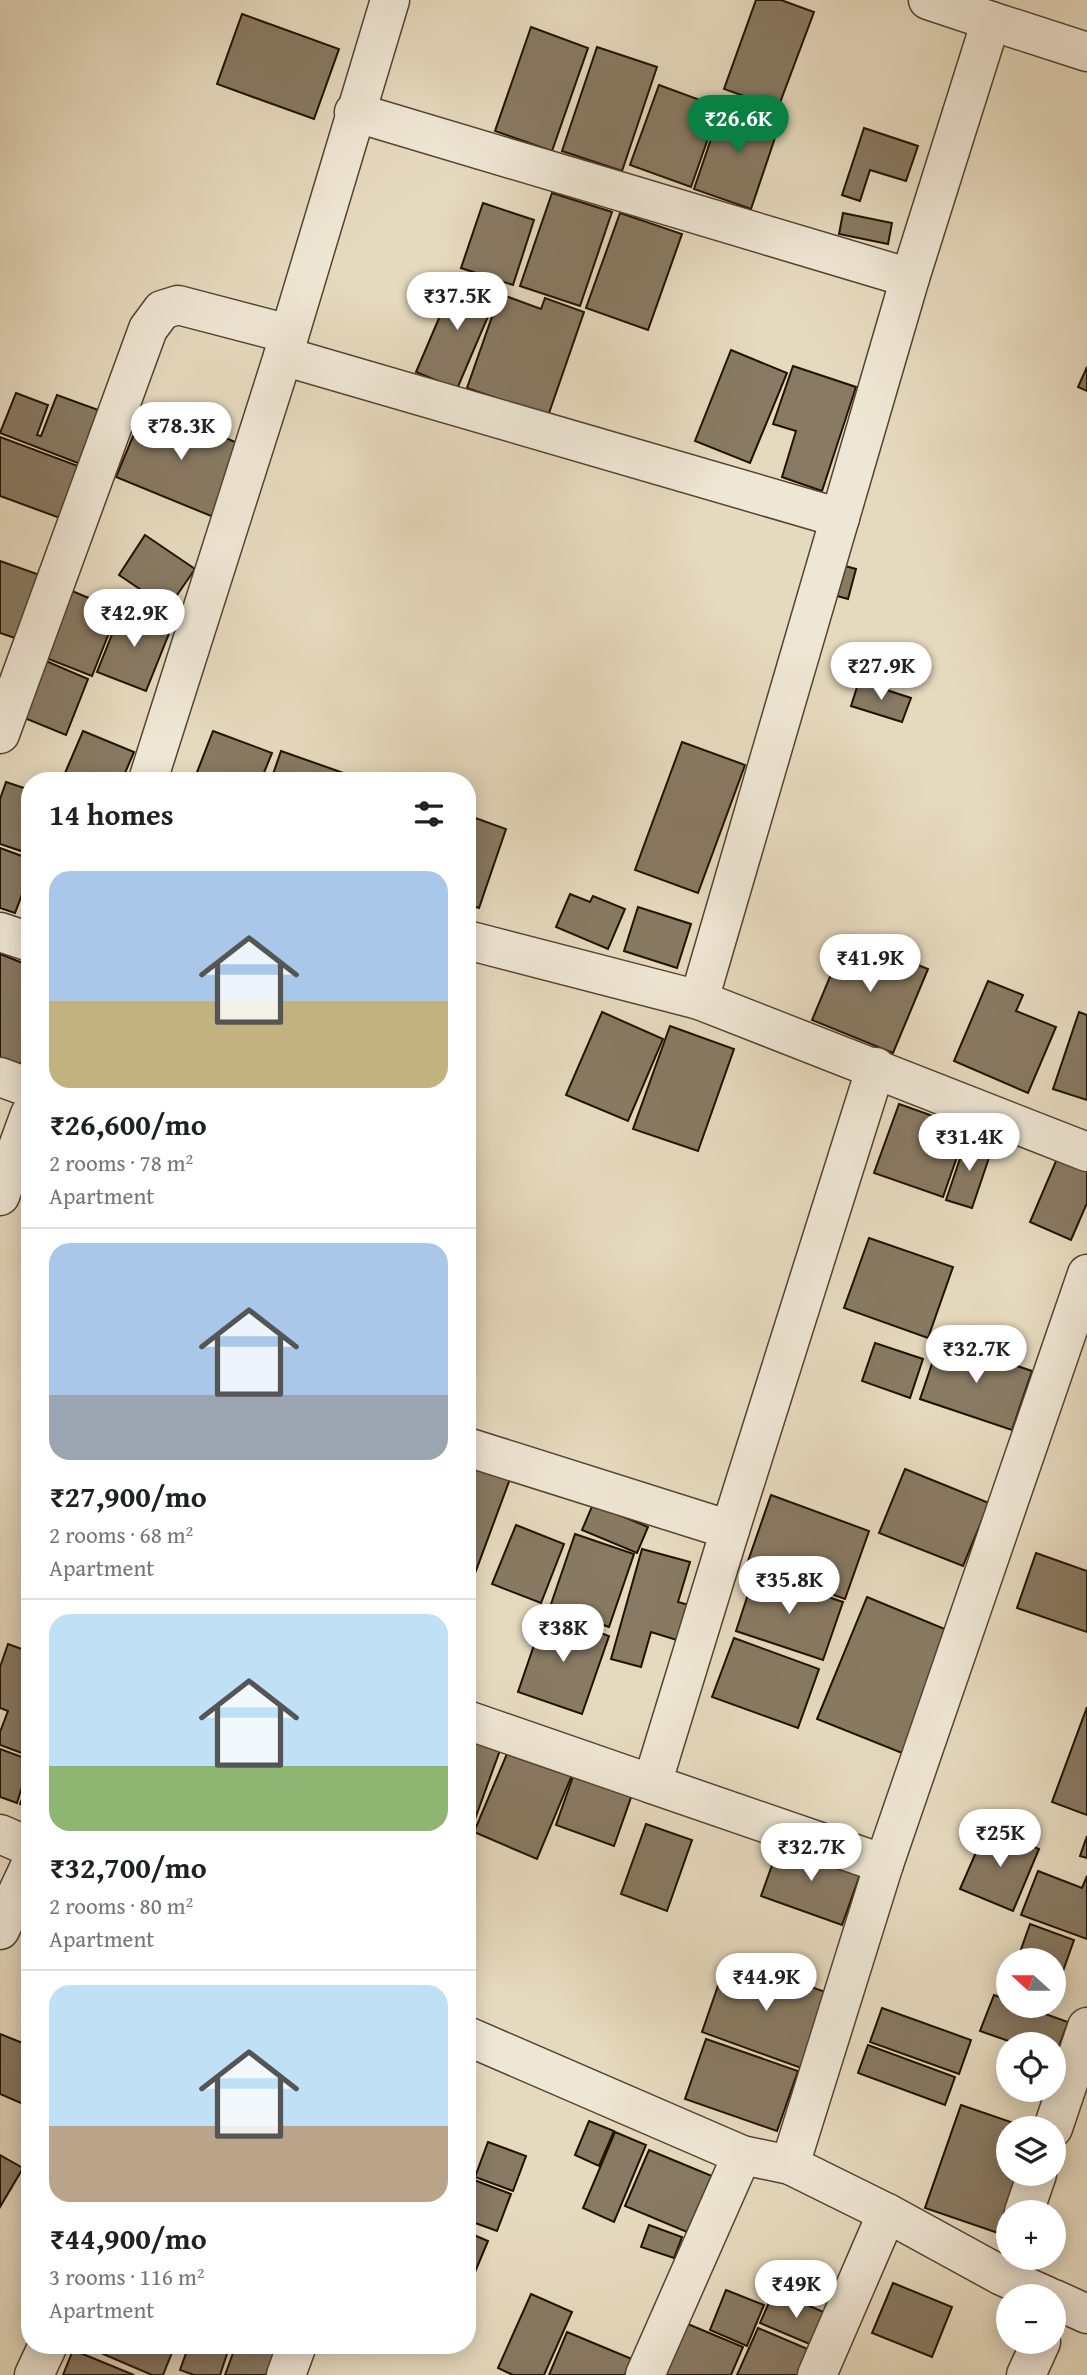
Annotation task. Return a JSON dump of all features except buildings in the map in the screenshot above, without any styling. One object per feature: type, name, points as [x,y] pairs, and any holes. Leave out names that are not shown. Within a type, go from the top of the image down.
[{"type":"street","points":[[151,772],[286,345],[354,112],[390,0]]},
{"type":"street","points":[[928,0],[1087,52]]},
{"type":"street","points":[[699,1000],[910,278],[991,21]]},
{"type":"street","points":[[354,112],[910,278]]},
{"type":"street","points":[[0,734],[148,329],[162,310],[178,305],[286,345],[840,518]]},
{"type":"street","points":[[0,932],[21,939]]},
{"type":"street","points":[[476,942],[699,1000],[876,1067],[1087,1152]]},
{"type":"street","points":[[652,1784],[876,1067]]},
{"type":"street","points":[[0,1077],[21,1085]]},
{"type":"street","points":[[0,1196],[21,1139]]},
{"type":"street","points":[[790,2165],[884,1864],[1087,1273]]},
{"type":"street","points":[[476,1450],[730,1530]]},
{"type":"street","points":[[476,1723],[884,1864]]},
{"type":"street","points":[[0,1834],[21,1843]]},
{"type":"street","points":[[0,1930],[21,1885]]},
{"type":"street","points":[[1057,2116],[1087,2026]]},
{"type":"street","points":[[476,2040],[742,2155],[790,2165],[996,2262]]},
{"type":"street","points":[[645,2375],[742,2155]]},
{"type":"street","points":[[817,2375],[887,2213]]},
{"type":"street","points":[[1010,2270],[1030,2284]]},
{"type":"street","points":[[34,2375],[44,2354]]},
{"type":"street","points":[[286,2375],[294,2354]]},
{"type":"street","points":[[1026,2375],[1036,2354]]}]
